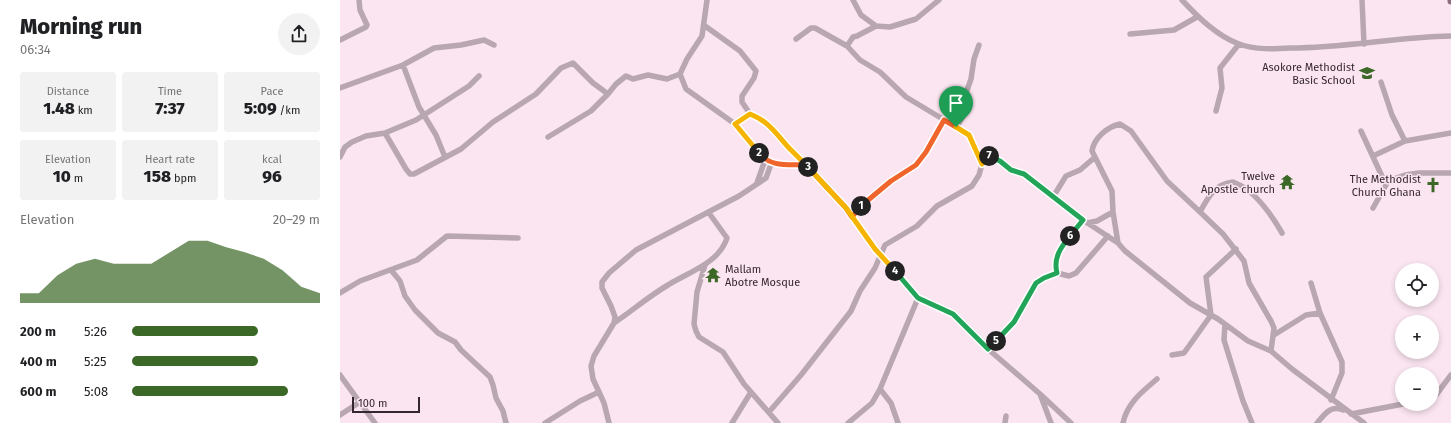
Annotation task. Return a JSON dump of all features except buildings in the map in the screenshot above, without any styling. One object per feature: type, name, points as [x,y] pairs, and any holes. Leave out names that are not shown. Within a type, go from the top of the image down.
[{"type":"street","points":[[340,40],[366,27],[367,25],[360,10],[359,0]]},
{"type":"street","points":[[548,137],[591,111],[616,84],[626,76],[633,78],[648,76],[667,79],[680,74],[687,59],[702,36],[705,26],[707,0]]},
{"type":"street","points":[[853,0],[861,15],[876,26]]},
{"type":"street","points":[[847,46],[853,36],[857,36],[876,26],[890,27],[916,19],[939,0]]},
{"type":"street","points":[[1182,0],[1197,16],[1211,27],[1239,44],[1251,47],[1277,49],[1364,44],[1451,36]]},
{"type":"street","points":[[1362,0],[1364,44]]},
{"type":"street","points":[[1130,34],[1174,30],[1197,16]]},
{"type":"street","points":[[705,26],[740,51],[756,71],[754,78],[742,96],[742,102],[750,114],[771,126],[789,148],[846,208],[880,254],[918,298],[953,314],[988,349],[1071,423]]},
{"type":"street","points":[[796,39],[811,28],[815,28],[847,46],[860,60],[880,72],[906,97],[969,135],[982,164]]},
{"type":"street","points":[[340,88],[403,65],[434,48],[461,45],[484,40],[494,45]]},
{"type":"street","points":[[1216,111],[1222,88],[1220,68],[1239,44]]},
{"type":"street","points":[[956,127],[966,112],[965,96],[971,79],[974,59],[979,45]]},
{"type":"street","points":[[385,133],[410,174],[414,174],[461,149],[493,122],[536,94],[561,68],[570,64],[573,63],[593,83],[608,94]]},
{"type":"street","points":[[403,65],[419,107],[436,134],[445,157]]},
{"type":"street","points":[[680,74],[686,89],[735,124],[765,160],[772,164],[806,165]]},
{"type":"street","points":[[340,157],[345,147],[352,142],[366,136],[385,133],[416,120],[469,86],[479,76]]},
{"type":"street","points":[[1381,82],[1392,115],[1405,140]]},
{"type":"street","points":[[735,124],[750,114]]},
{"type":"street","points":[[852,217],[862,205],[891,181],[916,165],[926,152],[944,120]]},
{"type":"street","points":[[1118,243],[1113,212],[1112,191],[1108,180],[1094,158],[1092,151],[1097,138],[1114,126],[1120,124],[1131,131],[1167,181],[1200,212],[1236,250],[1244,261],[1249,283],[1271,321],[1274,335],[1271,351]]},
{"type":"street","points":[[1361,131],[1385,182],[1385,188],[1373,208]]},
{"type":"street","points":[[1373,156],[1405,140],[1451,132]]},
{"type":"street","points":[[769,412],[801,375],[851,311],[860,291],[875,268],[880,254],[885,246],[917,226],[937,206],[972,186],[979,175],[982,164],[989,156],[996,159],[1011,170],[1024,174],[1085,222],[1118,243],[1125,251],[1190,303],[1225,324],[1248,341],[1271,351],[1331,400],[1364,423]]},
{"type":"street","points":[[1053,196],[1066,176],[1080,170],[1094,158]]},
{"type":"street","points":[[757,183],[765,160]]},
{"type":"street","points":[[614,323],[615,318],[611,306],[602,288],[602,282],[609,273],[641,247],[709,213],[739,196],[766,178],[772,164]]},
{"type":"street","points":[[1385,182],[1405,175],[1419,173],[1451,173]]},
{"type":"street","points":[[1200,212],[1208,198],[1218,186],[1233,182],[1246,188],[1264,207],[1282,233]]},
{"type":"street","points":[[1057,273],[1055,265],[1058,252],[1085,222],[1097,221],[1113,212]]},
{"type":"street","points":[[609,423],[604,403],[593,379],[591,366],[594,356],[614,323],[667,286],[705,265],[722,249],[727,238],[709,213]]},
{"type":"street","points":[[340,293],[360,281],[417,260],[447,236],[518,238]]},
{"type":"street","points":[[988,349],[1014,322],[1036,283],[1057,273],[1069,276],[1076,273],[1108,236]]},
{"type":"street","points":[[1172,355],[1184,352],[1211,315],[1206,277],[1236,250]]},
{"type":"street","points":[[705,265],[697,292],[694,324],[696,331],[700,337],[722,352],[751,392],[778,423]]},
{"type":"street","points":[[391,270],[400,281],[405,296],[415,310],[438,333],[455,342],[461,350],[490,377],[496,398],[503,411],[506,423]]},
{"type":"street","points":[[1311,283],[1320,313],[1342,362],[1343,368],[1331,400]]},
{"type":"street","points":[[848,423],[872,403],[880,389],[918,298]]},
{"type":"street","points":[[1274,335],[1306,315],[1320,313]]},
{"type":"street","points":[[1225,324],[1224,340],[1243,401],[1252,423]]},
{"type":"street","points":[[340,375],[375,423]]},
{"type":"street","points":[[1439,391],[1451,375]]},
{"type":"street","points":[[1124,423],[1124,415],[1135,398],[1157,379]]},
{"type":"street","points":[[880,389],[891,403],[898,423]]},
{"type":"street","points":[[545,423],[580,401],[599,392]]},
{"type":"street","points":[[732,423],[751,392]]},
{"type":"street","points":[[1040,394],[1051,423]]},
{"type":"street","points":[[340,415],[360,402]]},
{"type":"street","points":[[1317,423],[1334,408],[1351,414],[1395,406]]},
{"type":"street","points":[[1006,416],[1006,423]]},
{"type":"place","name":"Asokore Methodist Basic School","points":[[1367,73]]},
{"type":"place","name":"Twelve Apostle church","points":[[1287,182]]},
{"type":"place","name":"The Methodist Church Ghana","points":[[1433,185]]},
{"type":"place","name":"Mallam Abotre Mosque","points":[[713,275]]},
{"type":"route","points":[[956,127],[944,120],[926,152],[916,165],[891,181],[862,205],[852,217],[846,208],[806,165],[772,164],[765,160],[735,124],[750,114],[771,126],[789,148],[806,165],[828,188],[846,208],[852,217],[868,240],[875,249],[918,298],[941,307],[953,314],[988,349],[1014,322],[1036,283],[1057,273],[1055,265],[1058,252],[1083,220],[1024,174],[1011,170],[1000,161],[989,156],[982,164],[969,135],[956,127]]}]
